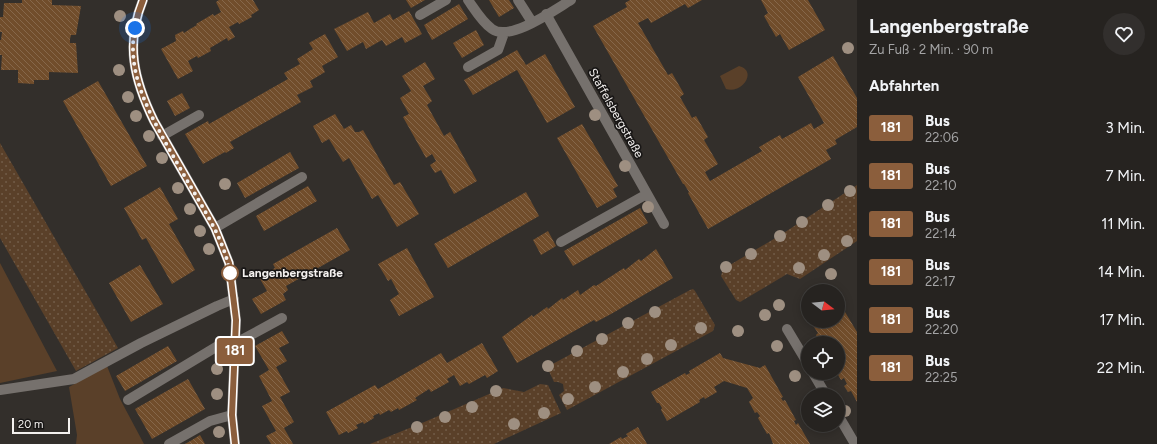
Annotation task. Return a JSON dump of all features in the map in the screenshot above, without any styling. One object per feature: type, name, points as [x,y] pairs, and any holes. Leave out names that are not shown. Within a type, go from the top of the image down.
[{"type":"street","points":[[143,0],[137,18],[133,39],[133,57],[146,105],[162,136],[215,228],[229,263],[236,320],[232,415],[235,444]]},
{"type":"street","points":[[420,14],[446,0]]},
{"type":"street","points":[[468,0],[492,30],[504,32],[523,28],[571,0]]},
{"type":"street","points":[[518,0],[532,22]]},
{"type":"street","name":"Staffelsbergstraße","points":[[546,14],[664,224]]},
{"type":"street","points":[[468,67],[498,50],[504,32]]},
{"type":"street","points":[[162,136],[199,115]]},
{"type":"street","points":[[215,228],[302,177]]},
{"type":"street","points":[[561,242],[647,194]]},
{"type":"street","points":[[0,390],[74,379],[141,343],[234,299]]},
{"type":"street","points":[[128,400],[216,347],[236,343],[282,318]]},
{"type":"street","points":[[787,329],[801,352]]},
{"type":"street","points":[[168,444],[210,422],[232,415]]},
{"type":"street","points":[[845,427],[855,444]]},
{"type":"shaded area","points":[[739,66],[747,72],[746,81],[742,85],[732,90],[726,89],[720,76]]},
{"type":"shaded area","points":[[0,143],[118,348],[76,371],[0,238]]},
{"type":"shaded area","points":[[857,185],[857,241],[800,279],[787,274],[740,302],[736,300],[721,276],[723,269],[779,236]]},
{"type":"shaded area","points":[[0,263],[57,371],[0,383]]},
{"type":"shaded area","points":[[693,289],[715,325],[713,331],[567,410],[559,395],[564,391],[563,384],[554,382],[547,367]]},
{"type":"shaded area","points":[[107,366],[120,399],[144,444],[76,444],[77,435],[69,387]]},
{"type":"shaded area","points":[[540,384],[548,385],[561,413],[494,444],[370,444],[503,388],[524,392]]},
{"type":"building","points":[[22,0],[52,0],[52,5],[81,6],[76,35],[71,35],[70,39],[70,43],[76,43],[78,73],[49,72],[49,80],[34,80],[34,84],[18,83],[18,70],[1,70],[2,55],[0,55],[0,40],[2,32],[0,32],[0,17],[3,17],[4,3],[22,3]]},
{"type":"building","points":[[219,0],[253,0],[259,10],[251,15],[252,17],[239,24],[238,22],[229,27],[235,37],[228,41],[227,38],[210,48],[211,51],[198,58],[197,56],[188,61],[193,71],[178,79],[161,49],[176,41],[175,35],[183,31],[184,33],[213,14],[214,16],[221,12],[216,2]]},
{"type":"building","points":[[406,0],[425,0],[411,8]]},
{"type":"building","points":[[489,0],[509,0],[514,8],[499,17]]},
{"type":"building","points":[[630,0],[702,0],[688,8],[685,4],[651,23],[648,18],[638,23],[668,75],[672,73],[684,94],[680,97],[692,118],[696,116],[708,137],[704,140],[718,164],[705,172],[710,181],[762,151],[759,147],[780,135],[782,139],[811,123],[814,129],[824,123],[798,77],[833,56],[857,98],[857,127],[835,140],[837,144],[826,150],[831,159],[708,229],[688,193],[689,192],[593,26],[627,7],[625,3]]},
{"type":"building","points":[[761,0],[808,0],[825,30],[789,50],[780,34],[776,37],[764,16],[768,13]]},
{"type":"building","points":[[459,4],[468,19],[432,40],[424,25]]},
{"type":"building","points":[[409,11],[422,34],[405,43],[402,37],[386,46],[382,40],[366,49],[363,42],[347,51],[334,29],[368,12],[374,23],[390,14],[393,20]]},
{"type":"building","points":[[476,30],[484,45],[462,58],[453,43]]},
{"type":"building","points":[[325,34],[338,57],[322,66],[325,72],[310,81],[313,87],[297,95],[301,102],[230,142],[234,148],[203,164],[185,134],[208,121],[209,124],[288,79],[284,73],[300,64],[297,59],[313,49],[309,43]]},
{"type":"building","points":[[517,50],[526,65],[545,54],[575,107],[547,123],[517,70],[473,95],[464,80]]},
{"type":"building","points":[[425,62],[435,79],[423,86],[432,101],[427,105],[444,136],[450,132],[477,181],[454,194],[441,170],[435,173],[430,165],[436,161],[432,154],[426,158],[403,117],[409,114],[400,98],[411,91],[402,76]]},
{"type":"building","points":[[98,81],[147,166],[111,186],[63,101]]},
{"type":"building","points":[[182,93],[190,108],[175,116],[167,101]]},
{"type":"building","points":[[335,114],[344,129],[351,125],[355,132],[363,130],[394,185],[400,182],[419,214],[397,227],[378,195],[372,199],[349,158],[343,162],[329,139],[322,143],[313,126]]},
{"type":"building","points":[[582,124],[618,186],[613,189],[617,197],[597,208],[557,138]]},
{"type":"building","points":[[290,152],[299,168],[245,198],[237,183]]},
{"type":"building","points":[[308,186],[317,201],[264,231],[256,216]]},
{"type":"building","points":[[160,187],[178,219],[169,224],[195,270],[172,284],[146,238],[142,240],[124,208]]},
{"type":"building","points":[[526,192],[539,216],[448,268],[434,244]]},
{"type":"building","points":[[640,208],[648,223],[573,266],[564,251]]},
{"type":"building","points":[[337,228],[350,250],[286,286],[288,290],[283,294],[286,300],[261,314],[252,299],[267,291],[259,277],[275,268],[273,264]]},
{"type":"building","points":[[548,231],[556,246],[541,255],[533,240]]},
{"type":"building","points":[[407,248],[434,297],[399,316],[390,300],[399,294],[391,279],[388,281],[378,264]]},
{"type":"building","points":[[656,249],[673,278],[611,314],[596,322],[594,320],[517,363],[502,337],[532,315],[533,317],[547,307],[548,309],[562,298],[563,300],[578,290],[580,295],[594,285],[596,286],[624,268],[625,270],[639,259],[641,261]]},
{"type":"building","points":[[140,265],[163,304],[131,322],[109,283]]},
{"type":"building","points":[[845,312],[857,332],[857,402],[851,391],[848,392],[844,386],[847,384],[845,380],[845,336],[816,336],[818,333],[815,328],[845,328]]},
{"type":"building","points":[[282,331],[289,343],[279,348],[287,361],[276,367],[290,392],[280,397],[294,422],[284,428],[293,444],[271,444],[266,436],[276,431],[262,406],[272,401],[259,376],[269,370],[255,346]]},
{"type":"building","points":[[482,343],[498,371],[487,378],[485,375],[469,384],[467,382],[460,386],[454,375],[447,379],[449,382],[431,392],[429,389],[415,398],[417,400],[399,410],[398,408],[391,412],[389,410],[380,415],[379,413],[364,424],[363,422],[356,425],[358,428],[348,433],[347,431],[339,435],[326,412],[375,385],[378,389],[441,353],[447,363]]},
{"type":"building","points":[[168,346],[177,361],[125,391],[116,376]]},
{"type":"building","points":[[720,353],[723,358],[760,368],[765,365],[783,397],[781,398],[783,401],[785,400],[796,420],[794,421],[796,425],[798,423],[801,432],[803,432],[810,444],[773,444],[769,433],[767,434],[758,418],[760,416],[757,412],[755,413],[749,402],[753,398],[747,388],[724,381],[714,387],[717,392],[705,399],[704,397],[699,400],[700,402],[667,421],[661,410],[662,408],[659,403],[657,403],[651,392],[685,373],[686,375],[690,373],[689,371]]},
{"type":"building","points":[[188,379],[205,409],[152,439],[135,409]]},
{"type":"building","points":[[638,427],[647,444],[609,444],[621,437],[622,439],[628,436],[626,434]]},
{"type":"building","points":[[200,435],[205,444],[185,444],[192,440]]},
{"type":"bus line","name":"181","points":[[143,0],[140,6],[133,39],[133,57],[146,105],[215,228],[229,263],[236,320],[232,415],[235,444]]},
{"type":"place","name":"Langenbergstraße","points":[[230,273]]},
{"type":"route","points":[[135,28],[133,39],[133,57],[146,105],[215,228],[229,263],[230,275],[230,273]]}]
